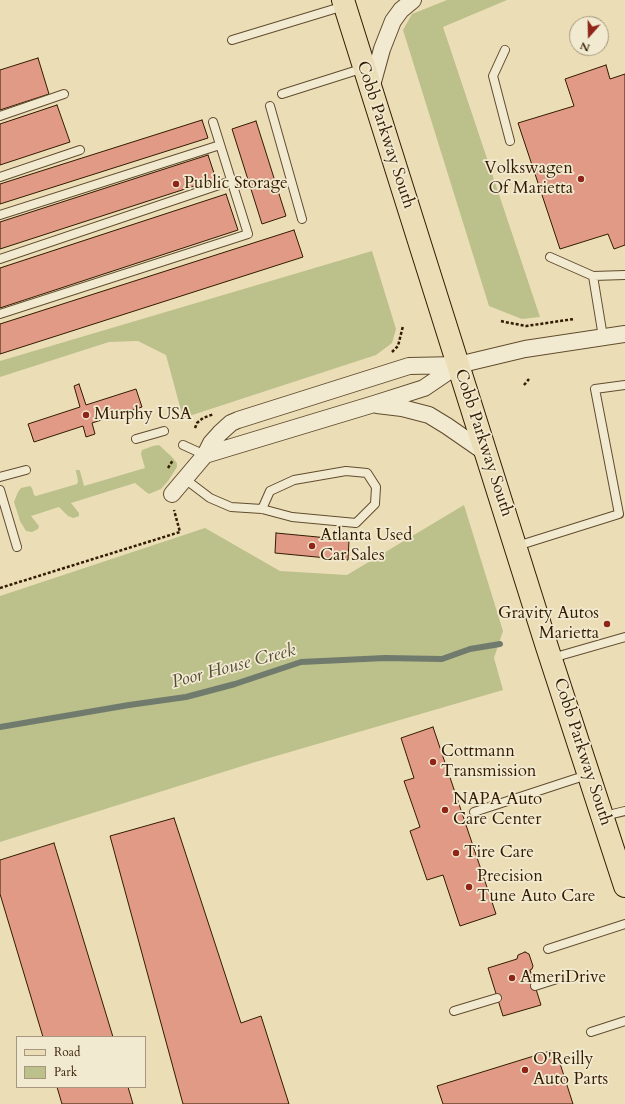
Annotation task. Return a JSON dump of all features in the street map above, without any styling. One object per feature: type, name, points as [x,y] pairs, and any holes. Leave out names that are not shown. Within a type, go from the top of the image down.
[{"type":"main road","name":"Cobb Parkway South","points":[[344,3],[486,454],[625,886]]},
{"type":"street","points":[[371,89],[382,49],[393,21],[401,10],[413,0]]},
{"type":"street","points":[[173,502],[185,479],[205,455],[211,443],[231,423],[238,420],[409,366],[458,365],[525,349],[625,334]]},
{"type":"street","points":[[205,455],[424,388],[458,365]]},
{"type":"street","points":[[374,404],[402,408],[429,415],[486,454]]},
{"type":"lane","points":[[232,40],[344,3]]},
{"type":"lane","points":[[505,50],[493,76],[510,141]]},
{"type":"lane","points":[[282,94],[365,68]]},
{"type":"lane","points":[[0,116],[64,94]]},
{"type":"lane","points":[[270,106],[302,219]]},
{"type":"lane","points":[[0,314],[248,234],[213,122]]},
{"type":"lane","points":[[0,215],[220,145]]},
{"type":"lane","points":[[0,176],[80,150]]},
{"type":"lane","points":[[0,259],[232,181]]},
{"type":"lane","points":[[550,257],[593,276],[625,275]]},
{"type":"lane","points":[[593,276],[603,338]]},
{"type":"lane","points":[[516,547],[622,514],[595,388],[625,385]]},
{"type":"lane","points":[[136,439],[164,431]]},
{"type":"lane","points":[[183,445],[205,455]]},
{"type":"lane","points":[[0,478],[26,470]]},
{"type":"lane","points":[[185,479],[210,498],[231,507],[262,509],[292,517],[356,523],[375,504],[376,487],[366,473],[346,471],[294,480],[270,491],[262,509]]},
{"type":"lane","points":[[0,490],[17,547]]},
{"type":"lane","points":[[551,658],[625,637]]},
{"type":"lane","points":[[474,812],[589,774]]},
{"type":"lane","points":[[603,817],[625,811]]},
{"type":"lane","points":[[548,949],[625,924]]},
{"type":"lane","points":[[535,986],[557,979]]},
{"type":"lane","points":[[454,1011],[497,998]]},
{"type":"lane","points":[[591,1032],[625,1021]]},
{"type":"path","points":[[501,321],[526,326],[574,320]]},
{"type":"path","points":[[398,346],[403,326]]},
{"type":"path","points":[[524,385],[529,379]]},
{"type":"path","points":[[195,428],[197,423]]},
{"type":"path","points":[[0,588],[180,532],[173,502]]},
{"type":"green space","points":[[447,0],[507,0],[443,27],[540,317],[522,319],[489,306],[403,30],[412,14]]},
{"type":"green space","points":[[372,251],[396,329],[392,343],[376,355],[183,418],[166,355],[138,341],[109,342],[0,377],[0,361]]},
{"type":"green space","points":[[159,445],[177,463],[177,467],[161,489],[149,494],[135,483],[71,503],[79,513],[79,516],[77,517],[73,518],[68,516],[59,507],[31,516],[39,526],[38,529],[32,532],[26,531],[20,521],[14,502],[21,488],[30,486],[34,495],[36,496],[77,484],[78,481],[76,470],[80,471],[84,486],[145,468],[141,454],[142,450]]},
{"type":"green space","points":[[464,505],[503,631],[494,658],[503,690],[252,763],[0,842],[0,596],[205,528],[280,571],[347,575]]},
{"type":"building","points":[[38,58],[49,94],[0,110],[0,70]]},
{"type":"building","name":"Volkswagen Of Marietta","points":[[606,65],[610,79],[625,74],[625,245],[614,249],[608,234],[560,249],[518,123],[574,106],[565,79]]},
{"type":"building","points":[[57,105],[70,142],[0,165],[0,124]]},
{"type":"building","points":[[202,120],[208,138],[0,204],[0,184]]},
{"type":"building","points":[[256,121],[286,216],[262,224],[232,129]]},
{"type":"building","points":[[208,155],[216,179],[0,249],[0,222]]},
{"type":"building","points":[[226,194],[238,230],[0,308],[0,268]]},
{"type":"building","points":[[294,230],[303,257],[0,354],[0,324]]},
{"type":"building","name":"Murphy USA","points":[[79,384],[86,405],[136,389],[142,407],[92,423],[95,434],[86,437],[83,426],[34,442],[28,424],[80,407],[74,386]]},
{"type":"building","name":"Atlanta Used Car Sales","points":[[276,533],[349,540],[348,560],[275,553]]},
{"type":"building","points":[[433,727],[496,914],[460,926],[443,875],[427,880],[410,831],[420,827],[404,781],[414,778],[401,738]]},
{"type":"building","points":[[174,818],[241,1023],[261,1016],[289,1104],[183,1104],[110,836]]},
{"type":"building","points":[[54,843],[113,1036],[43,1036],[0,894],[0,860]]},
{"type":"building","name":"AmeriDrive","points":[[525,952],[529,954],[533,966],[530,970],[541,1005],[503,1016],[488,968],[517,959],[518,955]]},
{"type":"building","name":"O'Reilly Auto Parts","points":[[554,1051],[557,1054],[573,1104],[443,1104],[437,1086]]},
{"type":"building","points":[[57,1088],[128,1088],[133,1104],[62,1104]]},
{"type":"waterway","name":"Poor House Creek","points":[[0,727],[186,697],[235,684],[301,662],[385,658],[442,659],[470,649],[500,644]]},
{"type":"place","name":"Volkswagen Of Marietta","points":[[581,179]]},
{"type":"place","name":"Public Storage","points":[[176,184]]},
{"type":"place","name":"Murphy USA","points":[[86,415]]},
{"type":"place","name":"Atlanta Used Car Sales","points":[[312,546]]},
{"type":"place","name":"Gravity Autos Marietta","points":[[607,624]]},
{"type":"place","name":"Cottmann Transmission","points":[[433,762]]},
{"type":"place","name":"NAPA Auto Care Center","points":[[445,810]]},
{"type":"place","name":"Tire Care","points":[[456,853]]},
{"type":"place","name":"Precision Tune Auto Care","points":[[469,887]]},
{"type":"place","name":"AmeriDrive","points":[[512,978]]},
{"type":"place","name":"O'Reilly Auto Parts","points":[[525,1070]]}]
